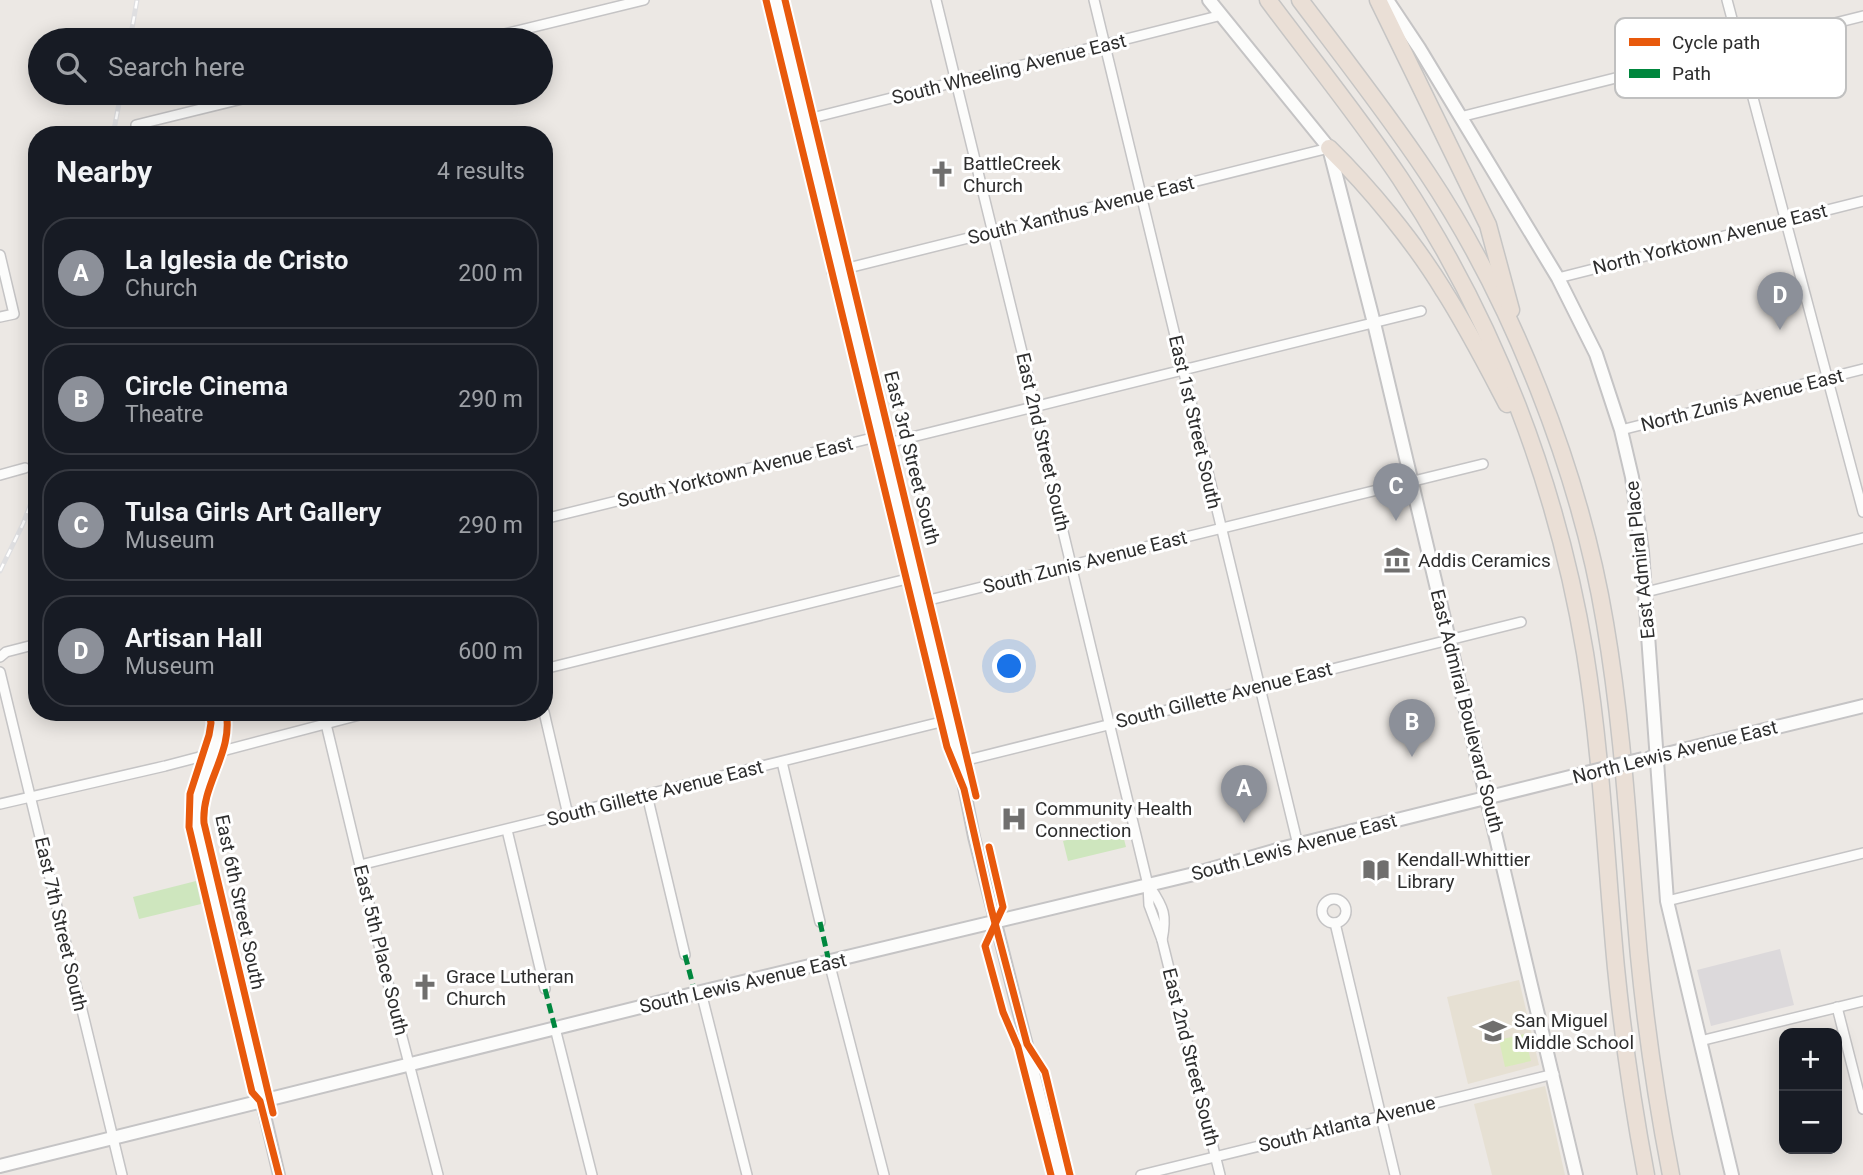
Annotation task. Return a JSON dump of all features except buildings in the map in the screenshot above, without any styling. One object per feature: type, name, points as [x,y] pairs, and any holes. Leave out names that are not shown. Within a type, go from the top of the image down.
[{"type":"highway","points":[[1268,0],[1355,115],[1400,178],[1431,228],[1493,346],[1537,458],[1569,569],[1586,655],[1620,1002],[1646,1175]]},
{"type":"highway","points":[[1300,0],[1428,175],[1480,267],[1521,349],[1570,478],[1605,620],[1626,794],[1639,959],[1650,1048],[1671,1175]]},
{"type":"highway","points":[[1378,0],[1488,225],[1521,349]]},
{"type":"highway","points":[[1329,148],[1358,178],[1444,290],[1537,458]]},
{"type":"main road","name":"East Admiral Boulevard South","points":[[1209,0],[1329,148],[1374,323],[1554,1073],[1576,1175]]},
{"type":"main road","name":"East Admiral Place","points":[[1387,0],[1419,48],[1558,278],[1596,354],[1621,430],[1637,510],[1646,592],[1667,901],[1732,1175]]},
{"type":"main road","name":"North Lewis Avenue East","points":[[1486,798],[1863,706]]},
{"type":"main road","name":"South Lewis Avenue East","points":[[0,1166],[701,992],[1148,885],[1486,798]]},
{"type":"street","points":[[529,28],[644,0]]},
{"type":"street","name":"East 3rd Street South","points":[[776,0],[800,120],[836,271],[883,440],[959,762],[974,837],[1060,1175]]},
{"type":"street","name":"East 2nd Street South","points":[[936,0],[1148,885],[1161,903],[1166,920],[1162,940],[1220,1175]]},
{"type":"street","name":"East 1st Street South","points":[[1094,0],[1298,845]]},
{"type":"street","points":[[1727,0],[1732,18]]},
{"type":"street","name":"South Wheeling Avenue East","points":[[800,120],[1222,15]]},
{"type":"street","points":[[1846,20],[1863,16]]},
{"type":"street","points":[[1460,117],[1615,78]]},
{"type":"street","points":[[1754,98],[1863,512]]},
{"type":"street","points":[[136,125],[217,105]]},
{"type":"street","name":"South Xanthus Avenue East","points":[[836,271],[1329,148]]},
{"type":"street","name":"North Yorktown Avenue East","points":[[1558,278],[1863,201]]},
{"type":"street","points":[[0,255],[14,314],[0,317]]},
{"type":"street","points":[[1374,323],[1421,311]]},
{"type":"street","name":"South Yorktown Avenue East","points":[[553,517],[872,438],[892,442],[1374,323]]},
{"type":"street","name":"North Zunis Avenue East","points":[[1621,430],[1863,369]]},
{"type":"street","points":[[1412,482],[1483,464]]},
{"type":"street","points":[[0,475],[25,467]]},
{"type":"street","name":"South Zunis Avenue East","points":[[921,602],[1412,482]]},
{"type":"street","points":[[1646,592],[1863,538]]},
{"type":"street","points":[[553,667],[915,577]]},
{"type":"street","name":"South Gillette Avenue East","points":[[959,762],[1521,622]]},
{"type":"street","points":[[0,657],[6,652],[28,646]]},
{"type":"street","name":"East 7th Street South","points":[[0,672],[122,1175]]},
{"type":"street","name":"South Gillette Avenue East","points":[[360,865],[949,720]]},
{"type":"street","name":"East 6th Street South","points":[[217,721],[218,732],[197,799],[196,822],[279,1175]]},
{"type":"street","points":[[0,804],[337,721]]},
{"type":"street","points":[[546,721],[568,815]]},
{"type":"street","name":"East 5th Place South","points":[[326,724],[408,1065],[438,1175]]},
{"type":"street","points":[[782,762],[820,922]]},
{"type":"street","points":[[647,796],[685,955]]},
{"type":"street","points":[[507,830],[545,989]]},
{"type":"street","points":[[1667,901],[1863,853]]},
{"type":"street","points":[[1335,923],[1395,1175]]},
{"type":"street","points":[[829,962],[884,1175]]},
{"type":"street","points":[[701,992],[747,1175]]},
{"type":"street","points":[[1700,1041],[1863,1001]]},
{"type":"street","points":[[1838,1007],[1863,1109]]},
{"type":"street","points":[[555,1028],[592,1175]]},
{"type":"street","name":"South Atlanta Avenue","points":[[1140,1175],[1554,1073]]},
{"type":"shaded area","points":[[1780,949],[1794,1005],[1711,1026],[1697,970]]},
{"type":"shaded area","name":"San Miguel Middle School","points":[[1519,980],[1539,1065],[1468,1084],[1447,997]]},
{"type":"shaded area","points":[[1545,1086],[1565,1175],[1492,1175],[1474,1104]]},
{"type":"green space","points":[[1121,827],[1126,847],[1068,861],[1063,841]]},
{"type":"green space","points":[[196,881],[201,904],[139,919],[133,897]]},
{"type":"green space","points":[[1524,1034],[1531,1061],[1505,1067],[1499,1040]]},
{"type":"railway","points":[[132,28],[137,0]]},
{"type":"railway","points":[[115,126],[119,105]]},
{"type":"railway","points":[[0,571],[28,511]]},
{"type":"marked path","points":[[820,922],[829,962]]},
{"type":"marked path","points":[[685,955],[695,993]]},
{"type":"marked path","points":[[545,989],[555,1028]]},
{"type":"cycle path","points":[[766,0],[947,747],[964,789],[991,908],[1027,1044],[1045,1072],[1070,1175]]},
{"type":"cycle path","points":[[785,0],[976,796]]},
{"type":"cycle path","points":[[211,721],[209,735],[190,794],[189,827],[252,1092],[260,1101],[279,1175]]},
{"type":"cycle path","points":[[227,721],[226,741],[207,795],[204,823],[273,1113]]},
{"type":"cycle path","points":[[989,847],[1003,907],[985,946],[1003,1012],[1018,1047],[1051,1175]]},
{"type":"place","name":"BattleCreek Church","points":[[942,174]]},
{"type":"place","name":"Artisan Hall","points":[[1780,330]]},
{"type":"place","name":"Tulsa Girls Art Gallery","points":[[1396,521]]},
{"type":"place","name":"Addis Ceramics","points":[[1397,560]]},
{"type":"place","name":"Circle Cinema","points":[[1412,757]]},
{"type":"place","name":"Community Health Connection","points":[[1014,819]]},
{"type":"place","name":"La Iglesia de Cristo","points":[[1244,823]]},
{"type":"place","name":"Kendall-Whittier Library","points":[[1376,870]]},
{"type":"place","name":"Grace Lutheran Church","points":[[425,987]]},
{"type":"place","name":"San Miguel Middle School","points":[[1493,1031]]}]
